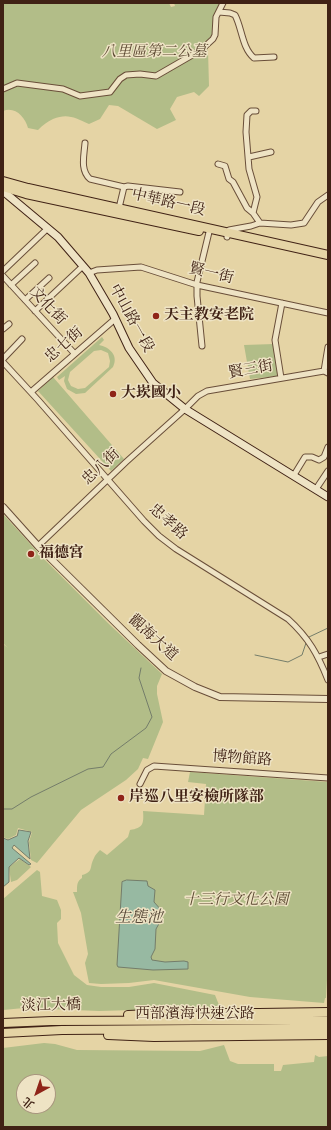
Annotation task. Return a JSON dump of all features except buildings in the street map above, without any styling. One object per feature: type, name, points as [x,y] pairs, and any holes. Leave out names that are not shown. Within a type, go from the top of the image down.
[{"type":"main road","name":"中華路一段","points":[[3,181],[209,231]]},
{"type":"main road","name":"中華路一段","points":[[3,186],[26,194],[328,255]]},
{"type":"main road","name":"中山路一段","points":[[3,191],[58,237],[89,273],[106,302],[129,348],[154,383],[185,409],[328,497]]},
{"type":"main road","name":"中華路一段","points":[[227,235],[328,260]]},
{"type":"main road","points":[[100,1020],[114,1015],[328,1012]]},
{"type":"main road","name":"西部濱海快速公路","points":[[100,1020],[328,1020]]},
{"type":"main road","name":"淡江大橋","points":[[3,1023],[100,1020]]},
{"type":"main road","name":"西部濱海快速公路","points":[[62,1030],[328,1028]]},
{"type":"main road","points":[[62,1030],[74,1034],[154,1037],[328,1035]]},
{"type":"main road","name":"淡江大橋","points":[[3,1033],[62,1030]]},
{"type":"street","points":[[3,89],[17,83],[63,89],[80,96],[110,92],[120,79],[126,76],[140,74],[156,76],[201,50],[213,39],[215,35],[216,17],[223,3]]},
{"type":"street","points":[[219,12],[235,15],[239,23],[247,51],[254,58],[274,58]]},
{"type":"street","points":[[253,214],[258,197],[249,169],[247,115],[249,112],[256,111]]},
{"type":"street","points":[[85,143],[83,163],[86,176],[90,180],[124,187],[128,186],[180,192]]},
{"type":"street","points":[[249,157],[271,152]]},
{"type":"street","points":[[218,164],[225,166],[229,179],[233,182],[247,208],[260,223]]},
{"type":"street","points":[[119,208],[124,187]]},
{"type":"street","points":[[227,235],[229,230],[260,223],[291,225],[304,223],[318,202],[328,195]]},
{"type":"street","points":[[3,271],[48,228]]},
{"type":"street","points":[[202,346],[197,285],[209,231]]},
{"type":"street","points":[[11,286],[36,263]]},
{"type":"street","points":[[35,311],[83,266]]},
{"type":"street","name":"賢一街","points":[[89,273],[97,270],[141,267],[197,285],[328,313]]},
{"type":"street","name":"文化街","points":[[3,276],[74,353]]},
{"type":"street","points":[[25,300],[49,278]]},
{"type":"street","points":[[281,378],[275,340],[282,303]]},
{"type":"street","name":"忠七街","points":[[31,392],[114,318]]},
{"type":"street","points":[[3,330],[9,324]]},
{"type":"street","points":[[3,359],[22,339]]},
{"type":"street","points":[[326,372],[328,347]]},
{"type":"street","name":"忠孝路","points":[[3,362],[159,536],[176,549],[288,619],[301,631],[319,657],[328,680]]},
{"type":"street","name":"賢三街","points":[[185,409],[198,396],[207,391],[326,372]]},
{"type":"street","name":"忠八街","points":[[38,546],[108,479],[185,409]]},
{"type":"street","points":[[294,475],[305,457],[312,457],[319,460],[324,457],[328,450]]},
{"type":"street","points":[[316,489],[328,471]]},
{"type":"street","name":"觀海大道","points":[[3,507],[38,546],[166,671],[195,687],[220,697],[328,699]]},
{"type":"street","points":[[319,657],[328,654]]},
{"type":"street","name":"博物館路","points":[[140,784],[148,770],[154,766],[328,778]]},
{"type":"green space","name":"八里區第二公墓","points":[[3,3],[169,3],[171,7],[175,6],[174,3],[222,3],[212,37],[204,46],[208,50],[209,86],[199,96],[194,92],[177,97],[170,109],[176,120],[157,129],[118,106],[109,105],[100,119],[89,124],[71,117],[63,116],[51,120],[38,130],[28,128],[22,116],[15,111],[3,111]]},
{"type":"green space","points":[[102,337],[104,340],[99,345],[112,352],[114,355],[115,363],[113,367],[85,393],[76,394],[67,389],[64,381],[65,376],[59,380],[57,377]],"holes":[[[101,350],[108,353],[110,361],[109,367],[85,388],[78,389],[71,386],[68,380],[70,372],[94,351]]]},
{"type":"green space","points":[[274,344],[278,376],[250,379],[244,345]]},
{"type":"green space","points":[[53,377],[124,459],[111,471],[38,391]]},
{"type":"green space","points":[[3,514],[43,558],[162,674],[157,686],[157,694],[163,722],[148,759],[143,758],[138,769],[126,780],[81,810],[37,863],[31,860],[29,842],[32,832],[18,828],[16,835],[8,839],[3,837],[3,644],[8,648],[3,643]]},
{"type":"green space","name":"十三行文化公園","points":[[190,772],[328,782],[328,962],[326,998],[324,1003],[250,997],[154,980],[129,983],[89,983],[85,963],[88,954],[81,913],[73,892],[77,892],[79,880],[82,878],[82,875],[90,871],[94,857],[100,850],[107,855],[128,837],[130,830],[138,828],[142,825],[143,811],[204,815],[206,784],[188,782]]},
{"type":"green space","points":[[20,859],[31,867],[17,880],[11,882],[9,867]]},
{"type":"green space","points":[[37,870],[40,872],[42,896],[57,900],[61,910],[61,919],[57,923],[58,943],[74,975],[87,985],[101,987],[129,987],[154,983],[215,995],[221,1010],[171,1009],[99,1011],[24,1008],[3,1010],[3,899]]},
{"type":"green space","points":[[44,1043],[55,1044],[77,1050],[200,1051],[224,1045],[230,1061],[238,1064],[274,1064],[274,1071],[281,1071],[283,1065],[314,1062],[315,1055],[319,1057],[328,1056],[328,1127],[3,1127],[3,1048]]},
{"type":"water","points":[[19,830],[31,832],[28,841],[30,859],[14,845],[12,848],[31,864],[29,865],[19,858],[9,867],[9,882],[3,887],[3,838],[8,840],[17,836]]},
{"type":"water","name":"生態池","points":[[127,880],[147,881],[148,886],[155,890],[154,902],[162,911],[161,920],[156,929],[155,949],[151,957],[152,960],[165,962],[188,962],[188,969],[153,970],[118,967],[122,882]]},
{"type":"waterway","points":[[309,637],[328,628]]},
{"type":"waterway","points":[[255,655],[288,662],[302,655],[306,643]]},
{"type":"waterway","points":[[3,809],[12,809],[31,797],[88,769],[103,767],[111,754],[146,728],[152,717],[139,678],[141,668]]},
{"type":"place","name":"天主教安老院","points":[[156,316]]},
{"type":"place","name":"大崁國小","points":[[113,394]]},
{"type":"place","name":"福德宮","points":[[31,554]]},
{"type":"place","name":"岸巡八里安檢所隊部","points":[[121,798]]}]
